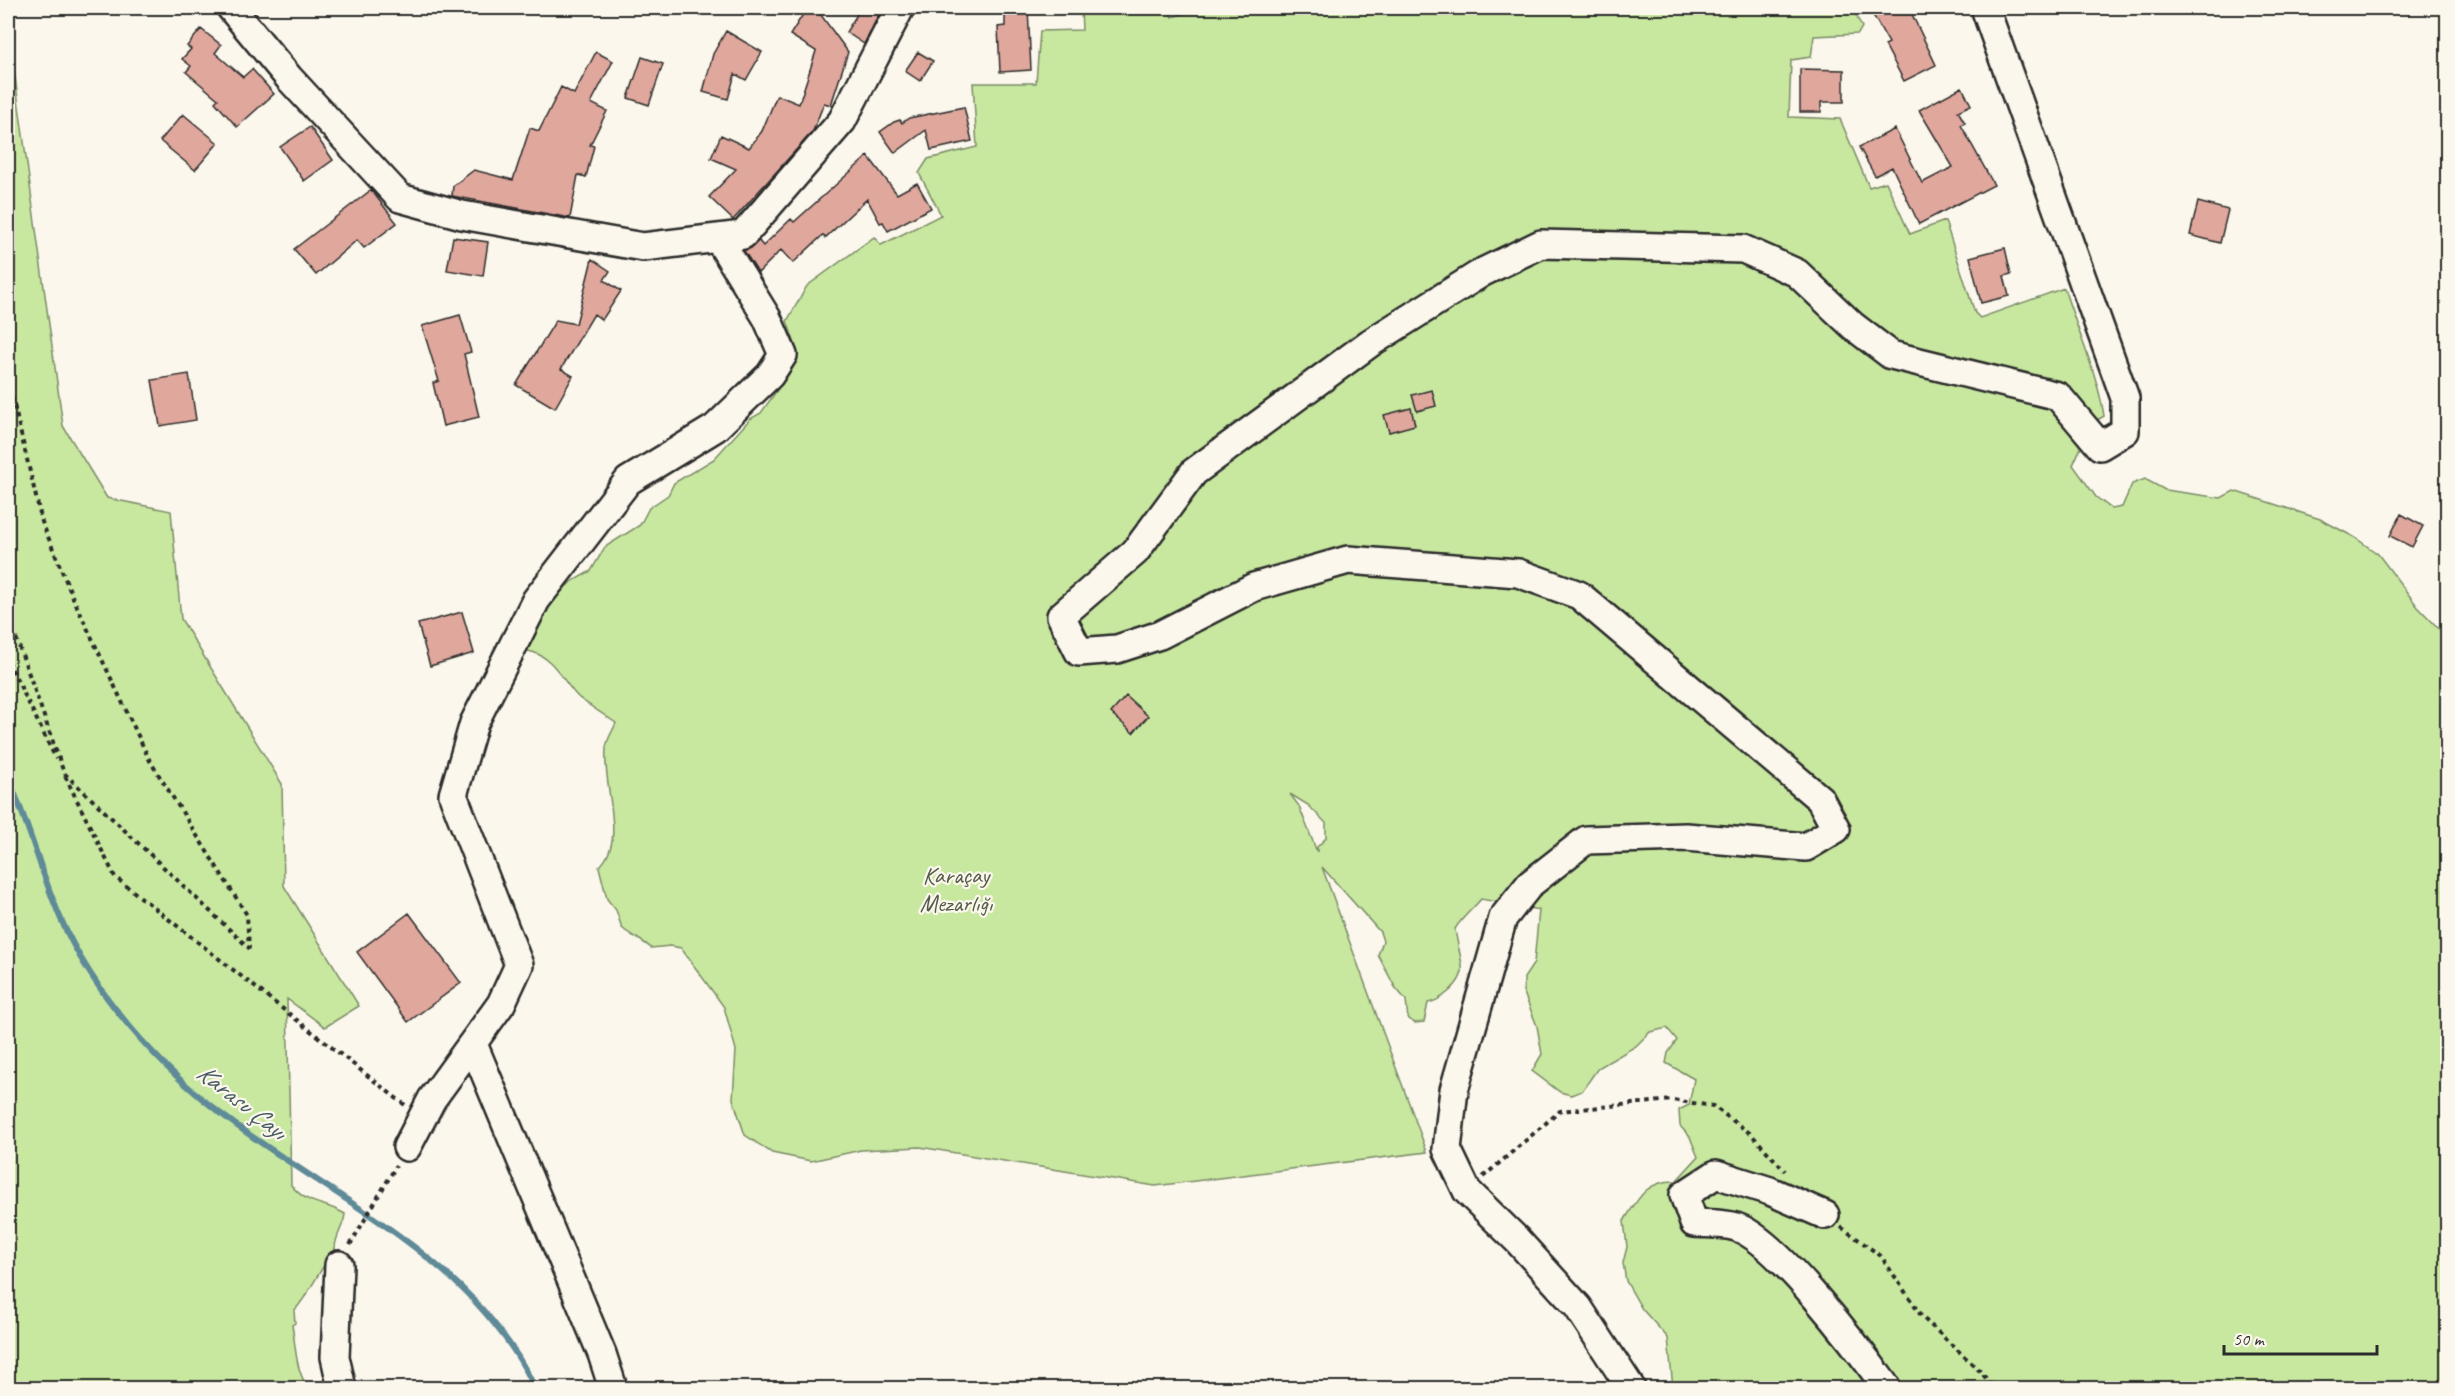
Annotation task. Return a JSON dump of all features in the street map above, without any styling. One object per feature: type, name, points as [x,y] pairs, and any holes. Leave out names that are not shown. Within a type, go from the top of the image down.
[{"type":"street","points":[[231,8],[289,78],[400,198],[462,215],[643,247],[743,235],[842,121],[900,8]]},
{"type":"street","points":[[1631,1389],[1578,1307],[1517,1240],[1467,1191],[1447,1149],[1454,1090],[1503,918],[1530,884],[1586,840],[1686,837],[1806,847],[1836,828],[1820,799],[1579,595],[1518,573],[1348,560],[1254,587],[1160,635],[1117,650],[1079,652],[1061,616],[1135,552],[1194,472],[1370,343],[1483,272],[1541,244],[1743,249],[1797,273],[1853,326],[1891,355],[2058,396],[2100,446],[2125,431],[2125,398],[1985,8]]},
{"type":"street","points":[[407,1147],[432,1099],[501,1004],[519,965],[453,795],[474,723],[536,600],[628,482],[715,428],[770,375],[783,355],[767,318],[718,238]]},
{"type":"street","points":[[473,1044],[602,1354],[613,1389]]},
{"type":"street","points":[[1825,1215],[1770,1191],[1716,1173],[1684,1195],[1694,1224],[1736,1227],[1767,1246],[1825,1308],[1887,1389]]},
{"type":"street","points":[[339,1265],[335,1357],[342,1389]]},
{"type":"path","points":[[8,380],[42,522],[73,598],[150,761],[247,915],[249,948],[64,773],[8,615]]},
{"type":"path","points":[[8,661],[115,877],[422,1119]]},
{"type":"path","points":[[339,1265],[407,1147]]},
{"type":"green space","name":"Karaçay Mezarlığı","points":[[1081,8],[1168,8],[1172,17],[1202,8],[1852,8],[1862,27],[1858,34],[1814,36],[1811,57],[1791,60],[1789,117],[1840,119],[1869,187],[1886,182],[1910,234],[1945,221],[1975,313],[1980,318],[2064,288],[2100,394],[2104,416],[2092,423],[2073,465],[2096,497],[2112,509],[2122,507],[2132,484],[2145,479],[2165,490],[2221,498],[2234,491],[2320,519],[2354,537],[2378,554],[2418,607],[2447,637],[2447,1388],[1673,1388],[1668,1338],[1642,1309],[1626,1281],[1623,1263],[1627,1247],[1624,1221],[1634,1205],[1650,1187],[1676,1181],[1698,1157],[1690,1137],[1680,1126],[1679,1110],[1689,1105],[1694,1079],[1666,1063],[1668,1053],[1677,1040],[1667,1028],[1650,1032],[1636,1046],[1598,1068],[1582,1091],[1571,1095],[1560,1092],[1532,1071],[1542,1054],[1537,1026],[1524,993],[1524,978],[1534,963],[1539,910],[1481,899],[1455,929],[1462,964],[1460,977],[1448,992],[1428,1003],[1424,1022],[1415,1023],[1408,1019],[1406,1000],[1395,987],[1378,955],[1383,941],[1380,932],[1322,867],[1427,1152],[1155,1186],[920,1147],[861,1150],[811,1161],[772,1153],[745,1135],[733,1099],[736,1050],[724,1007],[681,948],[670,946],[651,948],[622,928],[616,910],[607,899],[599,867],[607,856],[612,842],[612,811],[606,746],[616,723],[578,697],[556,669],[544,658],[528,651],[523,643],[524,628],[571,582],[591,571],[605,547],[640,525],[649,508],[668,495],[674,483],[714,459],[750,419],[761,413],[780,386],[793,354],[795,344],[787,321],[807,286],[874,237],[881,245],[941,215],[919,173],[928,159],[977,147],[973,83],[1036,83],[1040,31],[1082,30]],"holes":[[[1290,794],[1308,805],[1326,823],[1326,838],[1317,847],[1317,852],[1299,806]]]},
{"type":"green space","points":[[8,26],[63,426],[107,498],[171,511],[181,619],[282,784],[284,886],[359,1006],[325,1027],[287,999],[291,1185],[304,1197],[345,1214],[335,1250],[294,1311],[295,1323],[292,1325],[297,1358],[308,1388],[8,1388]]},
{"type":"building","points":[[807,8],[821,15],[848,52],[831,105],[824,103],[813,131],[733,220],[709,197],[736,169],[711,158],[721,135],[749,148],[762,131],[777,95],[799,104],[816,51],[790,35]]},
{"type":"building","points":[[861,8],[873,8],[880,12],[864,44],[846,32]]},
{"type":"building","points":[[1005,8],[1028,8],[1031,70],[1000,72],[998,27],[1005,26]]},
{"type":"building","points":[[1869,8],[1909,8],[1936,65],[1904,81],[1885,45],[1889,43]]},
{"type":"building","points":[[201,29],[221,45],[215,53],[243,77],[252,69],[274,94],[237,127],[215,102],[218,99],[186,72],[191,66],[182,59],[191,49],[187,46]]},
{"type":"building","points":[[726,31],[762,52],[746,80],[735,74],[728,99],[703,92],[713,54]]},
{"type":"building","points":[[596,52],[613,61],[591,103],[607,111],[590,145],[594,146],[586,177],[578,175],[570,218],[452,196],[453,186],[474,170],[513,180],[530,128],[539,131],[561,87],[574,94]]},
{"type":"building","points":[[918,52],[933,61],[920,81],[905,71]]},
{"type":"building","points":[[642,57],[663,64],[649,105],[628,98]]},
{"type":"building","points":[[1800,69],[1844,70],[1844,102],[1821,102],[1821,112],[1800,112]]},
{"type":"building","points":[[1962,87],[1971,105],[1958,111],[1965,123],[1961,125],[1994,185],[1919,224],[1892,167],[1875,176],[1859,147],[1895,129],[1922,183],[1953,167],[1919,110]]},
{"type":"building","points":[[964,107],[972,141],[931,150],[926,130],[895,153],[880,132],[900,120],[902,123],[909,118]]},
{"type":"building","points":[[183,114],[218,143],[195,170],[160,141]]},
{"type":"building","points":[[310,127],[333,160],[304,181],[280,147]]},
{"type":"building","points":[[868,156],[897,194],[917,183],[931,208],[888,231],[883,222],[880,223],[867,199],[825,238],[823,235],[793,263],[781,250],[758,273],[744,251],[759,241],[763,246],[791,219],[794,222]]},
{"type":"building","points":[[371,190],[397,223],[364,248],[357,240],[316,275],[294,249]]},
{"type":"building","points":[[2198,202],[2228,210],[2220,243],[2190,235]]},
{"type":"building","points":[[453,237],[488,242],[483,276],[447,270]]},
{"type":"building","points":[[2005,248],[2011,274],[2004,276],[2009,296],[1981,303],[1970,257]]},
{"type":"building","points":[[592,259],[610,271],[604,280],[621,291],[602,320],[594,314],[561,369],[573,376],[555,408],[516,385],[556,320],[576,324]]},
{"type":"building","points":[[460,315],[471,352],[464,354],[479,417],[443,426],[433,383],[439,381],[422,326]]},
{"type":"building","points":[[189,374],[196,420],[160,426],[152,380]]},
{"type":"building","points":[[1432,390],[1436,406],[1417,411],[1412,395]]},
{"type":"building","points":[[1411,408],[1415,425],[1389,432],[1384,415]]},
{"type":"building","points":[[2401,514],[2423,526],[2412,547],[2390,536]]},
{"type":"building","points":[[462,612],[474,653],[430,666],[418,624]]},
{"type":"building","points":[[1126,696],[1148,716],[1133,733],[1111,713]]},
{"type":"building","points":[[409,913],[461,983],[408,1022],[357,952]]},
{"type":"waterway","name":"Karasu Çayı","points":[[8,778],[53,900],[70,938],[93,978],[135,1033],[167,1067],[213,1107],[263,1144],[417,1249],[463,1289],[503,1335],[535,1388]]}]
